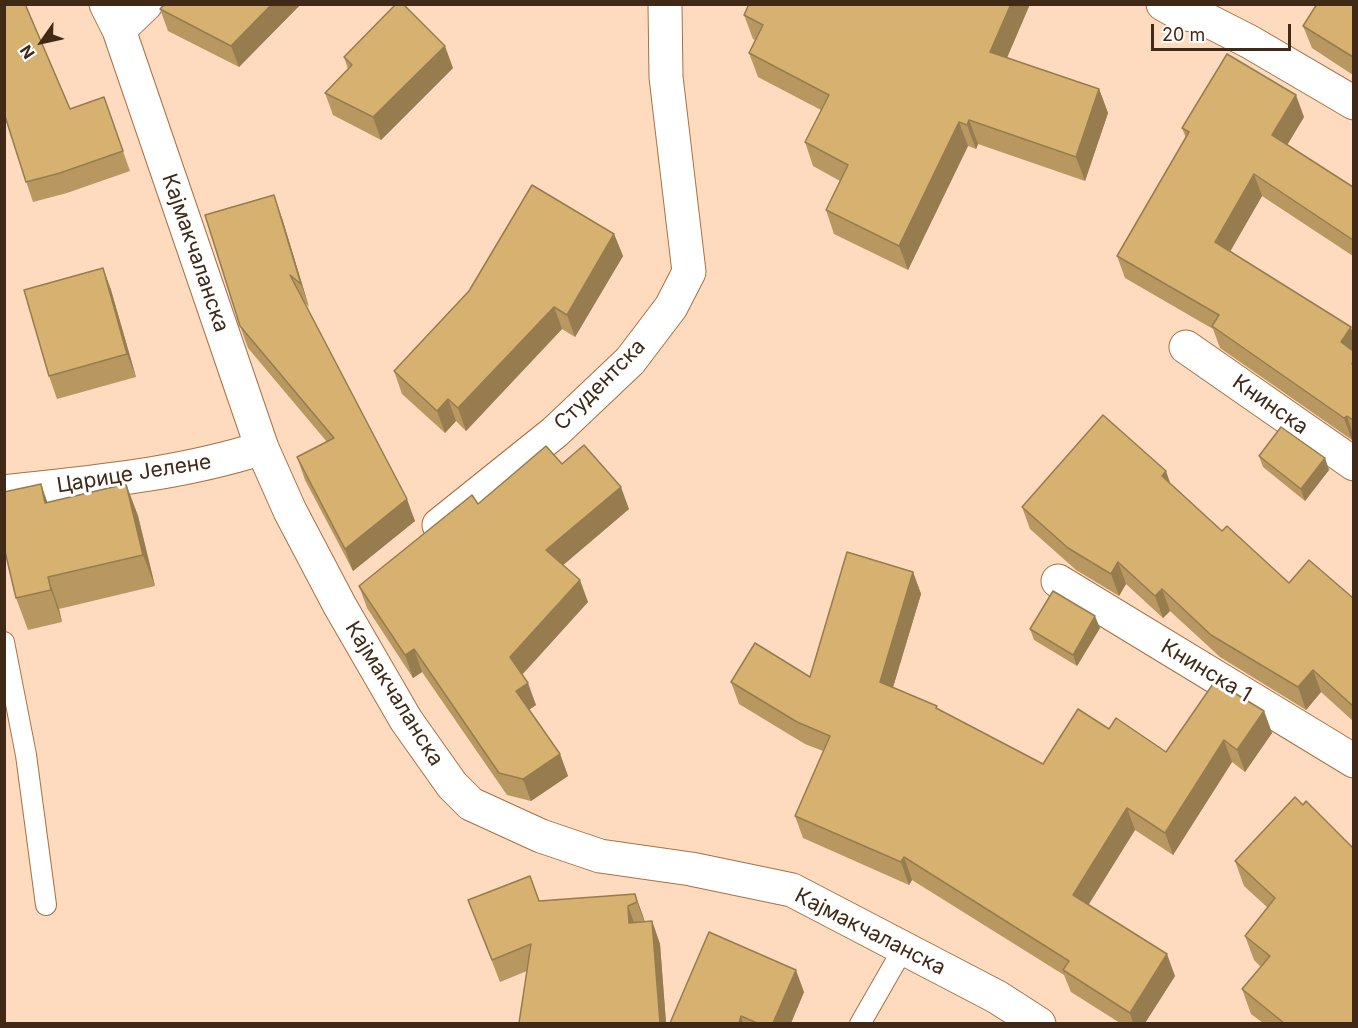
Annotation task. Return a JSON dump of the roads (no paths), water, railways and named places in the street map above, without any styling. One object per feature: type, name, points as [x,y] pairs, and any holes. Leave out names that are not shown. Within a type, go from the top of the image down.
[{"type":"street","points":[[112,17],[146,4]]},
{"type":"street","name":"Студентска","points":[[411,548],[555,432],[630,361],[671,307],[689,272],[666,77],[664,4]]},
{"type":"street","points":[[1171,9],[1199,16],[1250,42],[1353,103]]},
{"type":"street","name":"Кајмакчаланска","points":[[112,17],[262,448],[290,511],[340,606],[406,720],[452,785],[471,804],[541,836],[600,856],[691,869],[792,891],[997,997],[1039,1023]]},
{"type":"street","name":"Книнска","points":[[1186,347],[1353,464]]},
{"type":"street","name":"Царице Јелене","points":[[4,492],[154,475],[216,463],[262,448]]},
{"type":"street","name":"Книнска 1","points":[[1058,581],[1353,761]]},
{"type":"street","points":[[340,606],[367,584]]},
{"type":"lane","points":[[4,642],[26,755],[46,905]]},
{"type":"lane","points":[[860,1023],[903,949]]}]
